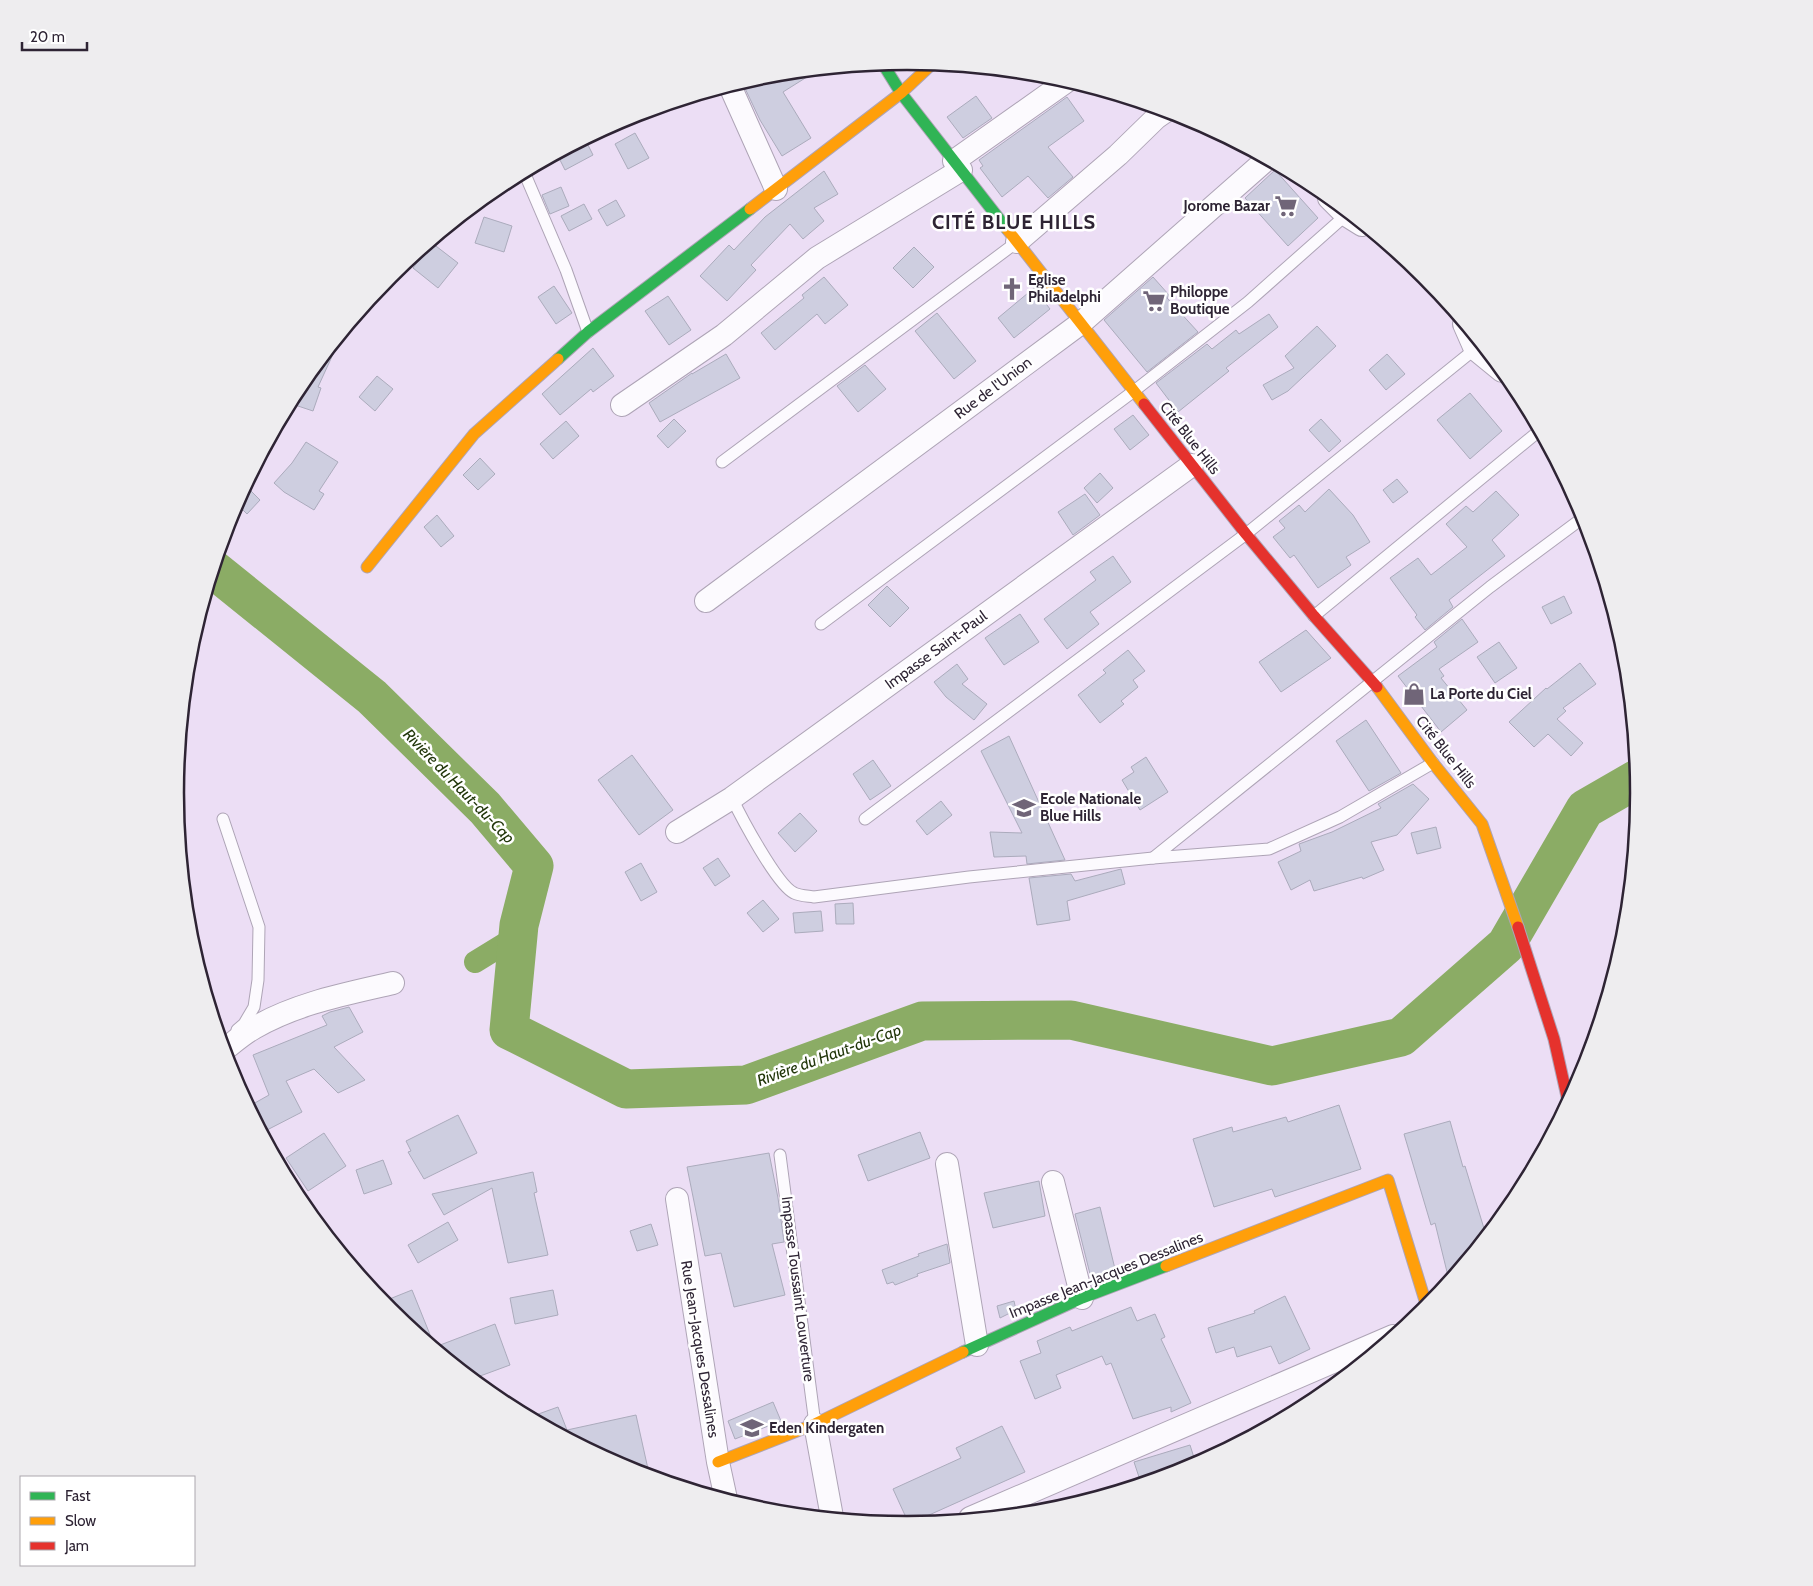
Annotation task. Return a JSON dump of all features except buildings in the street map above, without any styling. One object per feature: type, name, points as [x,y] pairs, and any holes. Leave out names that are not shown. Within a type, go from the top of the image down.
[{"type":"street","name":"Cité Blue Hills","points":[[886,71],[901,93],[957,166],[1246,534],[1314,616],[1373,680],[1482,824],[1533,971],[1554,1039],[1565,1089]]},
{"type":"street","points":[[367,567],[474,434],[588,332],[901,93],[925,71]]},
{"type":"street","points":[[622,405],[724,335],[816,258],[957,166],[1060,87]]},
{"type":"street","points":[[733,92],[776,189]]},
{"type":"street","points":[[1017,242],[1118,155],[1159,116]]},
{"type":"street","name":"Rue de l'Union","points":[[706,601],[1080,323],[1262,164]]},
{"type":"street","points":[[1473,344],[1480,353]]},
{"type":"street","name":"Impasse Saint-Paul","points":[[677,832],[732,798],[1192,465]]},
{"type":"street","points":[[230,1046],[254,1028],[287,1012],[331,998],[393,983]]},
{"type":"street","points":[[947,1164],[977,1345]]},
{"type":"street","name":"Impasse Jean-Jacques Dessalines","points":[[718,1462],[815,1424],[977,1345],[1082,1298],[1388,1180],[1424,1298]]},
{"type":"street","points":[[1053,1182],[1082,1298]]},
{"type":"street","name":"Rue Jean-Jacques Dessalines","points":[[677,1199],[718,1462],[725,1492]]},
{"type":"street","points":[[986,1511],[1375,1344]]},
{"type":"street","points":[[815,1424],[831,1512]]},
{"type":"lane","points":[[527,178],[566,270],[588,332]]},
{"type":"lane","points":[[821,624],[1134,391],[1351,222]]},
{"type":"lane","points":[[722,462],[1017,242]]},
{"type":"lane","points":[[865,819],[1246,534],[1475,349]]},
{"type":"lane","points":[[1314,616],[1534,435]]},
{"type":"lane","points":[[1153,858],[1373,680],[1577,523]]},
{"type":"lane","points":[[732,798],[750,834],[786,887],[794,893],[814,897],[969,877],[1153,858],[1269,849],[1340,817],[1434,763]]},
{"type":"lane","points":[[223,819],[259,926],[258,980],[254,1007],[244,1024],[227,1038]]},
{"type":"lane","name":"Impasse Toussaint Louverture","points":[[780,1155],[815,1424]]},
{"type":"waterway","name":"Rivière du Haut-du-Cap","points":[[218,573],[372,697],[485,808],[534,866],[519,925],[509,1030],[626,1089],[746,1085],[922,1021],[1071,1020],[1272,1066],[1401,1037],[1506,945],[1585,809],[1630,783]]},
{"type":"waterway","points":[[475,962],[519,935]]},
{"type":"traffic: fast","points":[[887,71],[901,93],[1007,229]]},
{"type":"traffic: fast","points":[[558,359],[588,332],[750,209]]},
{"type":"traffic: fast","points":[[963,1352],[1082,1298],[1166,1266]]},
{"type":"traffic: slow","points":[[750,209],[901,93],[925,71]]},
{"type":"traffic: slow","points":[[1007,229],[1144,404]]},
{"type":"traffic: slow","points":[[367,567],[474,434],[558,359]]},
{"type":"traffic: slow","points":[[1377,687],[1433,763],[1482,824],[1518,927]]},
{"type":"traffic: slow","points":[[1166,1266],[1388,1180],[1424,1298]]},
{"type":"traffic: slow","points":[[718,1462],[815,1424],[963,1352]]},
{"type":"traffic: jam","points":[[1144,404],[1246,534],[1314,616],[1377,687]]},
{"type":"traffic: jam","points":[[1518,927],[1554,1039],[1565,1089]]},
{"type":"place","name":"Jorome Bazar","points":[[1286,206]]},
{"type":"place","name":"Eglise Philadelphi","points":[[1012,289]]},
{"type":"place","name":"Philoppe Boutique","points":[[1154,301]]},
{"type":"place","name":"La Porte du Ciel","points":[[1414,694]]},
{"type":"place","name":"Ecole Nationale Blue Hills","points":[[1024,808]]},
{"type":"place","name":"Eden Kindergaten","points":[[752,1428]]},
{"type":"district","name":"CITÉ BLUE HILLS","points":[[1014,222]]}]
